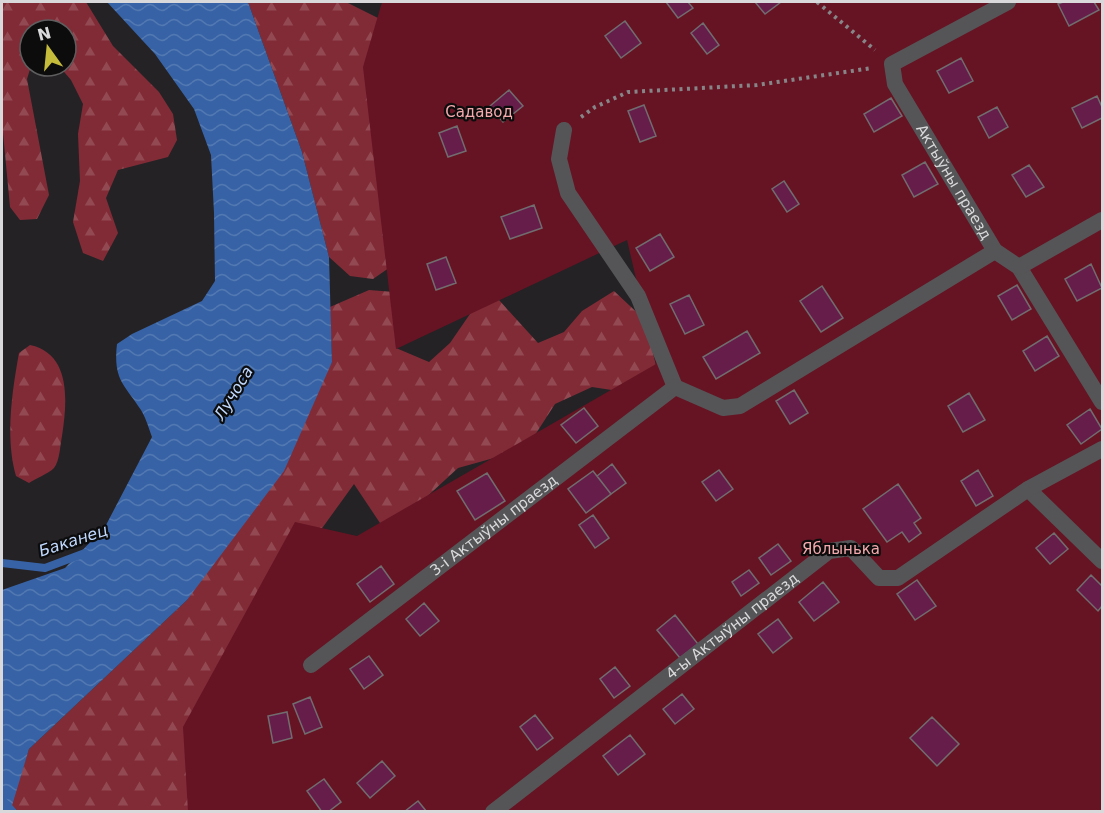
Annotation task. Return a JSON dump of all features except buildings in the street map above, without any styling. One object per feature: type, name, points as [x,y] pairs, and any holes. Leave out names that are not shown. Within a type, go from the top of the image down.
[{"type":"lane","points":[[892,64],[1008,2]]},
{"type":"lane","name":"Актыўны праезд","points":[[892,64],[895,84],[994,251],[1019,267],[1102,402]]},
{"type":"lane","points":[[564,130],[559,159],[568,193],[638,296],[675,387],[723,408],[740,406],[994,251]]},
{"type":"lane","points":[[1019,267],[1102,220]]},
{"type":"lane","name":"3-і Актыўны праезд","points":[[311,665],[675,387]]},
{"type":"lane","name":"4-ы Актыўны праезд","points":[[493,812],[829,551],[851,548],[879,578],[898,578],[1028,489],[1102,449]]},
{"type":"lane","points":[[1028,489],[1102,561]]},
{"type":"path","points":[[817,2],[892,64]]},
{"type":"path","points":[[564,130],[595,107],[628,92],[757,85],[892,64]]},
{"type":"green space","points":[[2,2],[86,2],[113,46],[159,92],[173,114],[177,140],[168,157],[118,170],[106,198],[118,233],[103,261],[83,253],[73,222],[80,181],[78,134],[83,104],[69,78],[78,78],[78,18],[18,18],[18,78],[27,78],[49,195],[37,219],[20,220],[10,207],[2,122]]},
{"type":"green space","points":[[248,2],[346,2],[406,32],[409,254],[373,279],[350,276],[329,257],[302,152]]},
{"type":"green space","name":"Яблынька","points":[[382,2],[1102,2],[1102,811],[188,811],[183,727],[295,522],[357,536],[656,364],[627,240],[396,349],[363,67]]},
{"type":"green space","points":[[369,290],[394,292],[396,348],[429,362],[450,343],[481,298],[499,300],[538,343],[564,332],[582,311],[614,291],[645,320],[659,378],[638,394],[592,387],[555,404],[526,449],[458,468],[407,515],[384,529],[354,484],[315,538],[220,811],[8,812],[29,749],[187,600],[332,362],[330,307]]},
{"type":"green space","points":[[30,345],[44,350],[60,369],[64,382],[65,409],[60,452],[56,465],[49,472],[29,483],[16,476],[10,431],[19,353]]},
{"type":"water","name":"Лучоса","points":[[107,2],[248,2],[302,152],[329,257],[332,362],[284,471],[187,600],[29,749],[11,809],[2,811],[2,590],[65,568],[105,527],[152,437],[143,413],[118,374],[117,344],[132,334],[202,301],[215,281],[211,155],[194,109],[155,54]]},
{"type":"waterway","name":"Баканец","points":[[2,563],[45,568],[85,553]]},
{"type":"waterway","points":[[2,800],[13,812]]},
{"type":"park label","name":"Садавод","points":[[479,112]]}]
